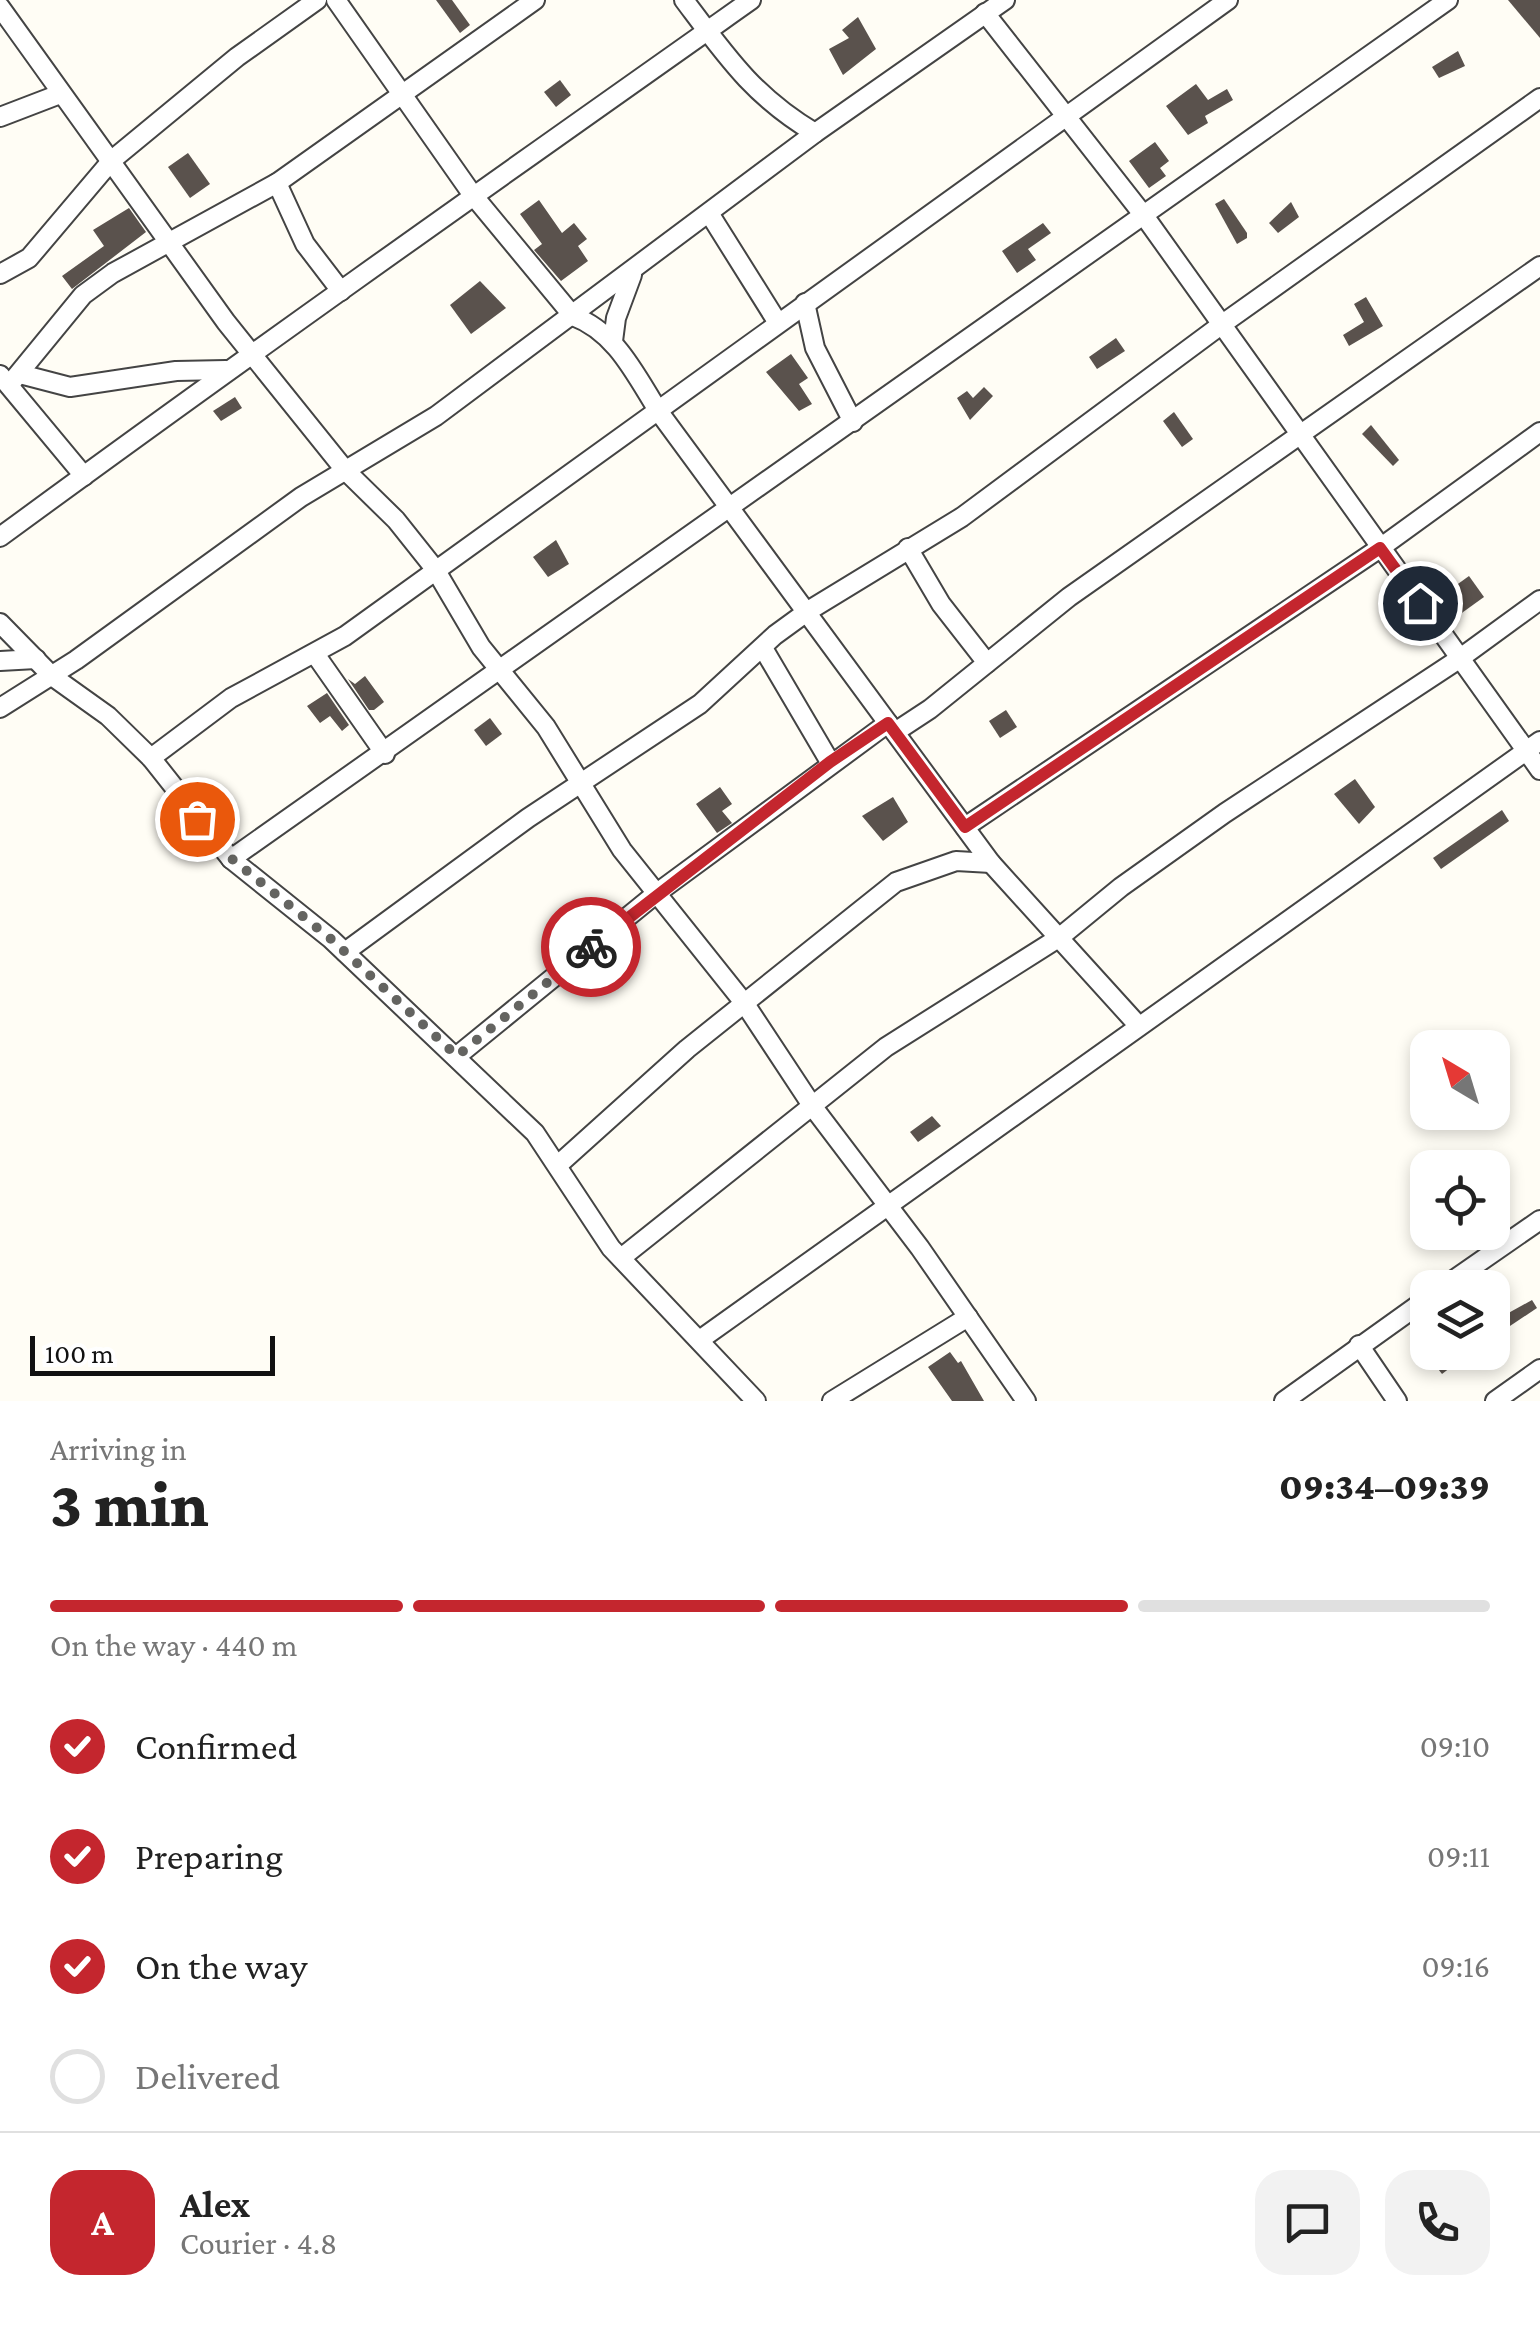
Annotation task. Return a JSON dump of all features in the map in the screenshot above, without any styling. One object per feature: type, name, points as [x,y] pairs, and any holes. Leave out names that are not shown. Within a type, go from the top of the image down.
[{"type":"street","points":[[0,274],[29,258],[112,160],[237,57],[317,0]]},
{"type":"street","points":[[336,0],[472,194],[573,316],[596,324],[613,341],[659,412],[991,863],[1137,1024]]},
{"type":"street","points":[[10,378],[83,294],[277,183],[535,0]]},
{"type":"street","points":[[684,0],[746,84],[775,110],[815,134]]},
{"type":"street","points":[[0,537],[250,352],[342,291],[472,194],[750,0]]},
{"type":"street","points":[[0,708],[34,682],[52,676],[346,470],[436,416],[815,134],[1005,0]]},
{"type":"street","points":[[151,758],[231,698],[315,654],[436,569],[1228,0]]},
{"type":"street","points":[[232,859],[386,754],[1448,0]]},
{"type":"street","points":[[0,6],[250,352],[346,470],[396,520],[436,569],[481,647],[546,727],[622,850],[746,1004],[813,1106],[1026,1401]]},
{"type":"street","points":[[986,14],[1145,217],[1460,659],[1533,745],[1540,770]]},
{"type":"street","points":[[0,117],[60,94]]},
{"type":"street","points":[[344,952],[528,818],[582,786],[700,704],[808,611],[976,507],[1221,325],[1540,98]]},
{"type":"street","points":[[277,183],[305,244],[342,291]]},
{"type":"street","points":[[709,213],[778,323]]},
{"type":"street","points":[[457,1056],[657,893],[830,762],[892,727],[987,663],[1069,597],[1540,266]]},
{"type":"street","points":[[613,341],[616,318],[634,270]]},
{"type":"street","points":[[805,303],[815,348],[853,422]]},
{"type":"street","points":[[10,378],[70,387],[176,370],[227,370]]},
{"type":"street","points":[[10,378],[84,476]]},
{"type":"street","points":[[965,827],[1380,548],[1540,432]]},
{"type":"street","points":[[908,548],[942,604],[987,663]]},
{"type":"street","points":[[621,1258],[886,1046],[1060,938],[1121,887],[1225,813],[1460,659],[1540,600]]},
{"type":"street","points":[[0,622],[52,676],[108,716],[151,758],[232,859],[344,952],[534,1133],[558,1165],[592,1224],[756,1401]]},
{"type":"street","points":[[763,648],[830,762]]},
{"type":"street","points":[[315,654],[386,754]]},
{"type":"street","points":[[0,662],[36,659]]},
{"type":"street","points":[[701,1339],[1137,1024],[1276,933],[1533,745]]},
{"type":"street","points":[[558,1165],[645,1085],[896,882],[956,861],[991,863]]},
{"type":"street","points":[[1468,1270],[1540,1220]]},
{"type":"street","points":[[1284,1401],[1410,1310]]},
{"type":"street","points":[[832,1401],[968,1318]]},
{"type":"street","points":[[1360,1345],[1397,1401]]},
{"type":"street","points":[[1495,1401],[1540,1369]]},
{"type":"building","points":[[436,0],[452,0],[470,25],[460,33]]},
{"type":"building","points":[[1508,0],[1540,0],[1540,38]]},
{"type":"building","points":[[858,17],[876,49],[843,75],[829,49],[849,38],[842,30]]},
{"type":"building","points":[[1458,51],[1465,66],[1439,78],[1432,67]]},
{"type":"building","points":[[560,80],[571,95],[556,107],[544,92]]},
{"type":"building","points":[[1196,84],[1208,100],[1227,89],[1233,100],[1205,116],[1208,123],[1188,135],[1166,106]]},
{"type":"building","points":[[1155,142],[1169,161],[1160,168],[1166,176],[1149,188],[1129,161]]},
{"type":"building","points":[[188,153],[210,184],[190,198],[168,167]]},
{"type":"building","points":[[1224,199],[1247,233],[1247,238],[1237,244],[1215,204]]},
{"type":"building","points":[[539,200],[562,233],[574,223],[587,239],[578,246],[588,261],[561,281],[534,250],[542,244],[520,214]]},
{"type":"building","points":[[1291,202],[1299,217],[1278,233],[1269,223]]},
{"type":"building","points":[[129,208],[146,232],[72,289],[62,276],[104,246],[93,230]]},
{"type":"building","points":[[1043,223],[1051,233],[1028,249],[1036,260],[1017,273],[1002,251]]},
{"type":"building","points":[[480,281],[506,308],[471,334],[450,305]]},
{"type":"building","points":[[1366,297],[1383,326],[1349,346],[1343,335],[1364,322],[1354,304]]},
{"type":"building","points":[[1116,338],[1125,351],[1097,369],[1089,357]]},
{"type":"building","points":[[791,354],[808,378],[799,384],[812,404],[799,411],[766,372]]},
{"type":"building","points":[[984,387],[993,396],[970,420],[957,398],[967,391],[973,398]]},
{"type":"building","points":[[235,397],[242,408],[221,421],[213,411]]},
{"type":"building","points":[[1174,412],[1193,439],[1182,447],[1163,421]]},
{"type":"building","points":[[1371,425],[1399,460],[1393,466],[1362,434]]},
{"type":"building","points":[[556,540],[569,564],[548,577],[533,557]]},
{"type":"building","points":[[1469,576],[1484,597],[1452,620],[1437,599]]},
{"type":"building","points":[[365,676],[384,702],[374,710],[369,710],[348,679],[355,684]]},
{"type":"building","points":[[327,693],[349,725],[342,731],[330,716],[320,723],[307,706]]},
{"type":"building","points":[[1006,710],[1017,727],[1000,738],[989,721]]},
{"type":"building","points":[[490,718],[502,734],[486,746],[474,730]]},
{"type":"building","points":[[1355,779],[1375,807],[1359,824],[1334,794]]},
{"type":"building","points":[[720,787],[732,804],[722,811],[732,823],[717,833],[696,804]]},
{"type":"building","points":[[893,797],[908,822],[883,841],[862,816]]},
{"type":"building","points":[[1502,810],[1509,821],[1441,869],[1433,858]]},
{"type":"building","points":[[932,1116],[941,1126],[918,1142],[910,1132]]},
{"type":"building","points":[[1532,1300],[1537,1308],[1510,1326],[1510,1312]]},
{"type":"building","points":[[950,1352],[958,1363],[961,1361],[984,1401],[952,1401],[928,1367]]},
{"type":"way so far","points":[[197,819],[259,884],[331,939],[457,1056],[591,947]]},
{"type":"route","points":[[591,947],[830,762],[888,723],[965,827],[1380,548],[1420,603]]}]
